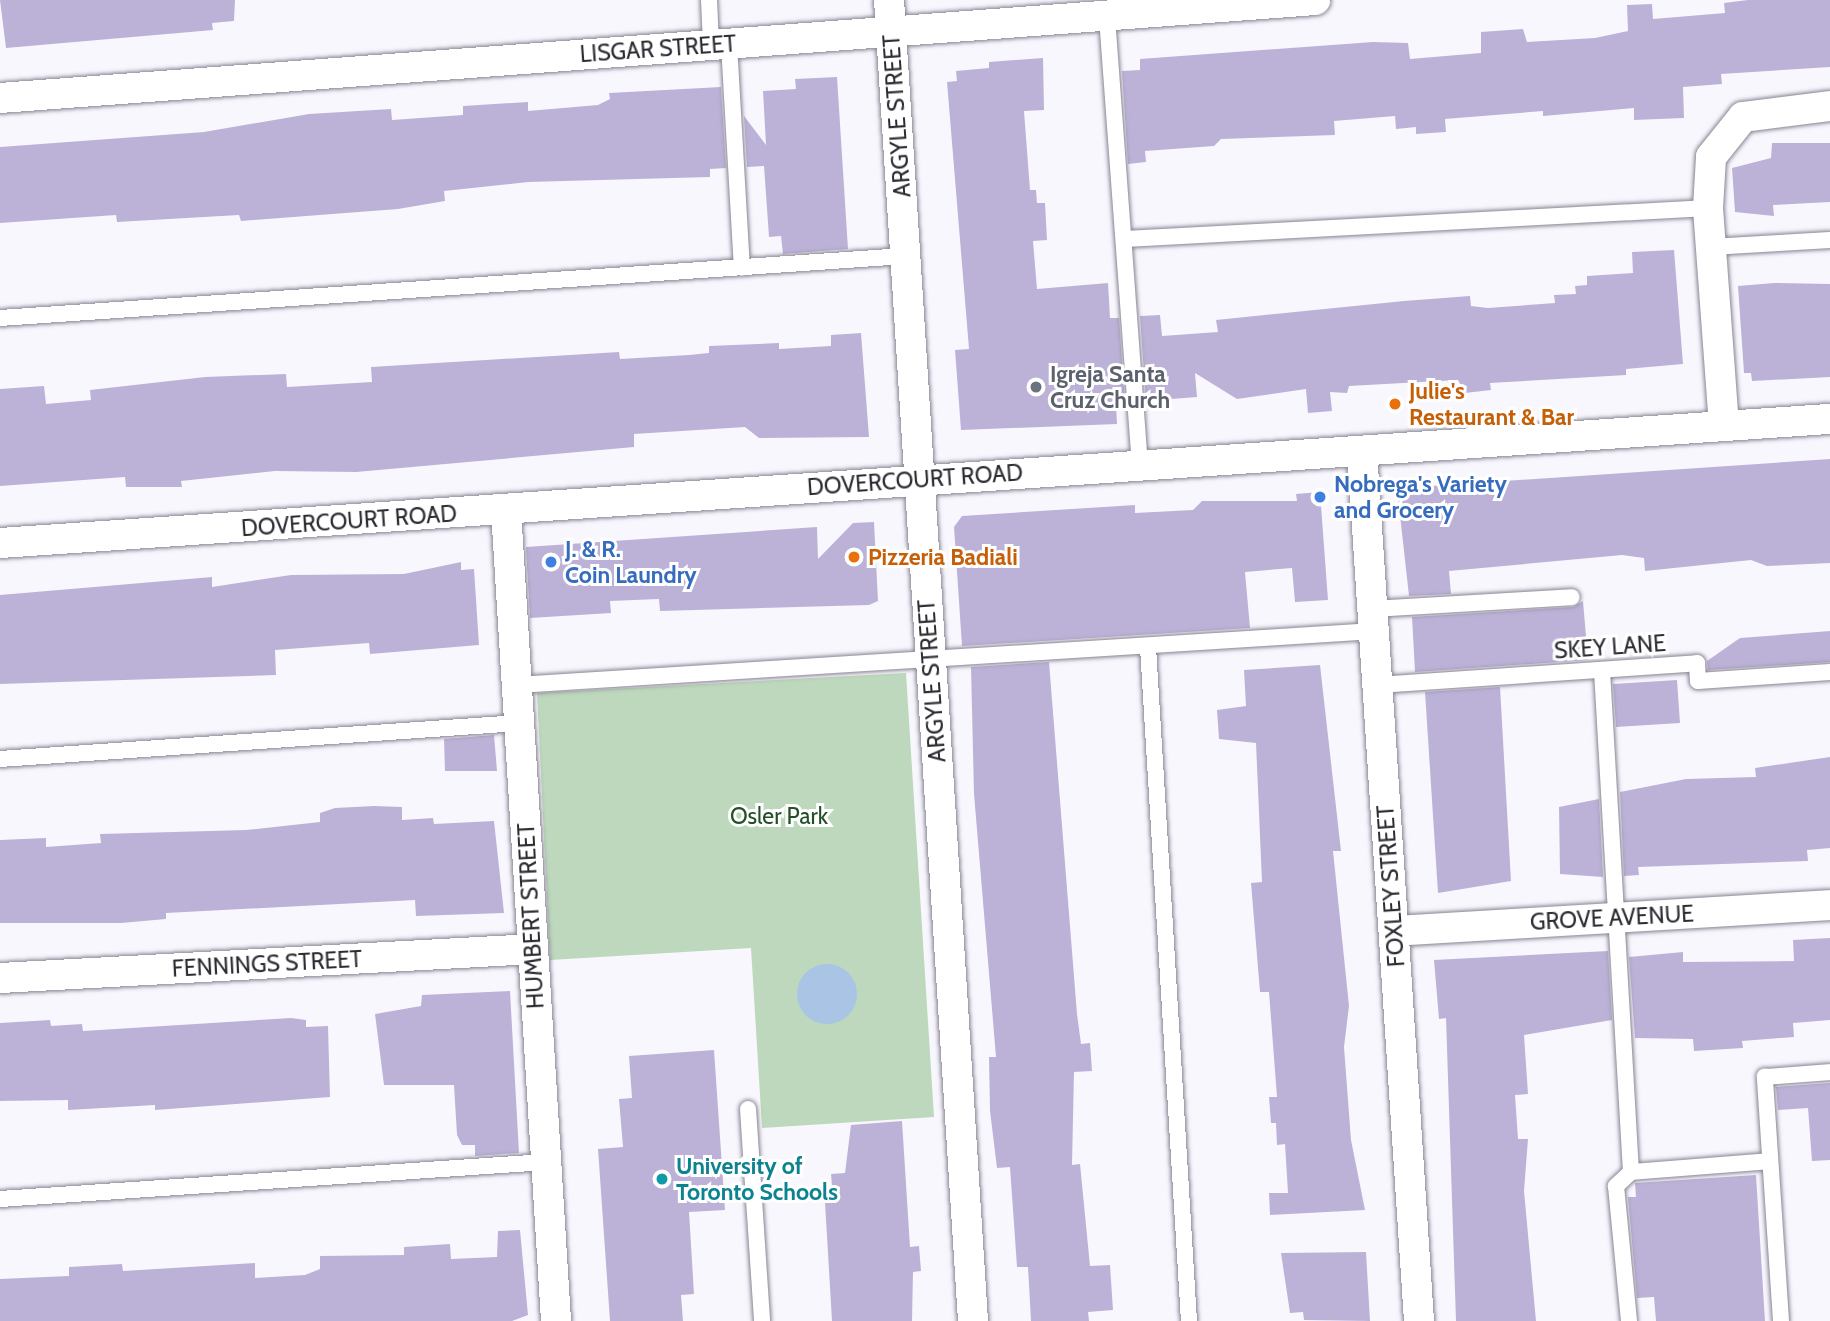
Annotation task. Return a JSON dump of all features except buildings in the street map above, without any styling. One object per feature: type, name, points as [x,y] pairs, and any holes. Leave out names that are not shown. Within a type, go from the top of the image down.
[{"type":"street","name":"ARGYLE STREET","points":[[889,0],[973,1321]]},
{"type":"street","name":"LISGAR STREET","points":[[0,98],[720,44],[892,34],[1070,9],[1107,17],[1315,0]]},
{"type":"street","points":[[1724,426],[1708,208],[1711,157],[1728,129],[1758,111],[1830,106]]},
{"type":"street","name":"DOVERCOURT ROAD","points":[[0,543],[1830,419]]},
{"type":"street","name":"FOXLEY STREET","points":[[1362,451],[1419,1321]]},
{"type":"street","name":"HUMBERT STREET","points":[[506,510],[556,1321]]},
{"type":"street","name":"GROVE AVENUE","points":[[1394,931],[1830,905]]},
{"type":"street","name":"FENNINGS STREET","points":[[0,978],[533,949]]},
{"type":"lane","points":[[709,0],[720,44],[742,268]]},
{"type":"lane","points":[[1107,17],[1140,466]]},
{"type":"lane","points":[[1125,239],[1708,208]]},
{"type":"lane","points":[[1712,247],[1830,240]]},
{"type":"lane","points":[[0,318],[905,256]]},
{"type":"lane","points":[[517,685],[1148,647],[1572,597]]},
{"type":"lane","points":[[1148,647],[1189,1321]]},
{"type":"lane","name":"SKEY LANE","points":[[1378,685],[1697,663],[1698,681],[1830,672]]},
{"type":"lane","points":[[1602,671],[1631,1172]]},
{"type":"lane","points":[[0,759],[519,723]]},
{"type":"lane","points":[[1782,1321],[1765,1077],[1830,1072]]},
{"type":"lane","points":[[748,1109],[762,1321]]},
{"type":"lane","points":[[0,1199],[546,1161]]},
{"type":"lane","points":[[1629,1321],[1616,1186],[1631,1172],[1770,1161]]},
{"type":"green space","name":"Osler Park","points":[[906,673],[934,1117],[762,1128],[751,948],[550,960],[537,693]]},
{"type":"water","points":[[827,964],[848,973],[857,994],[848,1015],[827,1024],[806,1015],[797,994],[806,973]]},
{"type":"place","name":"Igreja Santa Cruz Church","points":[[1036,387]]},
{"type":"place","name":"Julie's Restaurant & Bar","points":[[1395,404]]},
{"type":"place","name":"Nobrega's Variety and Grocery","points":[[1320,497]]},
{"type":"place","name":"Pizzeria Badiali","points":[[854,557]]},
{"type":"place","name":"J. & R. Coin Laundry","points":[[551,562]]},
{"type":"place","name":"University of Toronto Schools","points":[[662,1179]]}]
